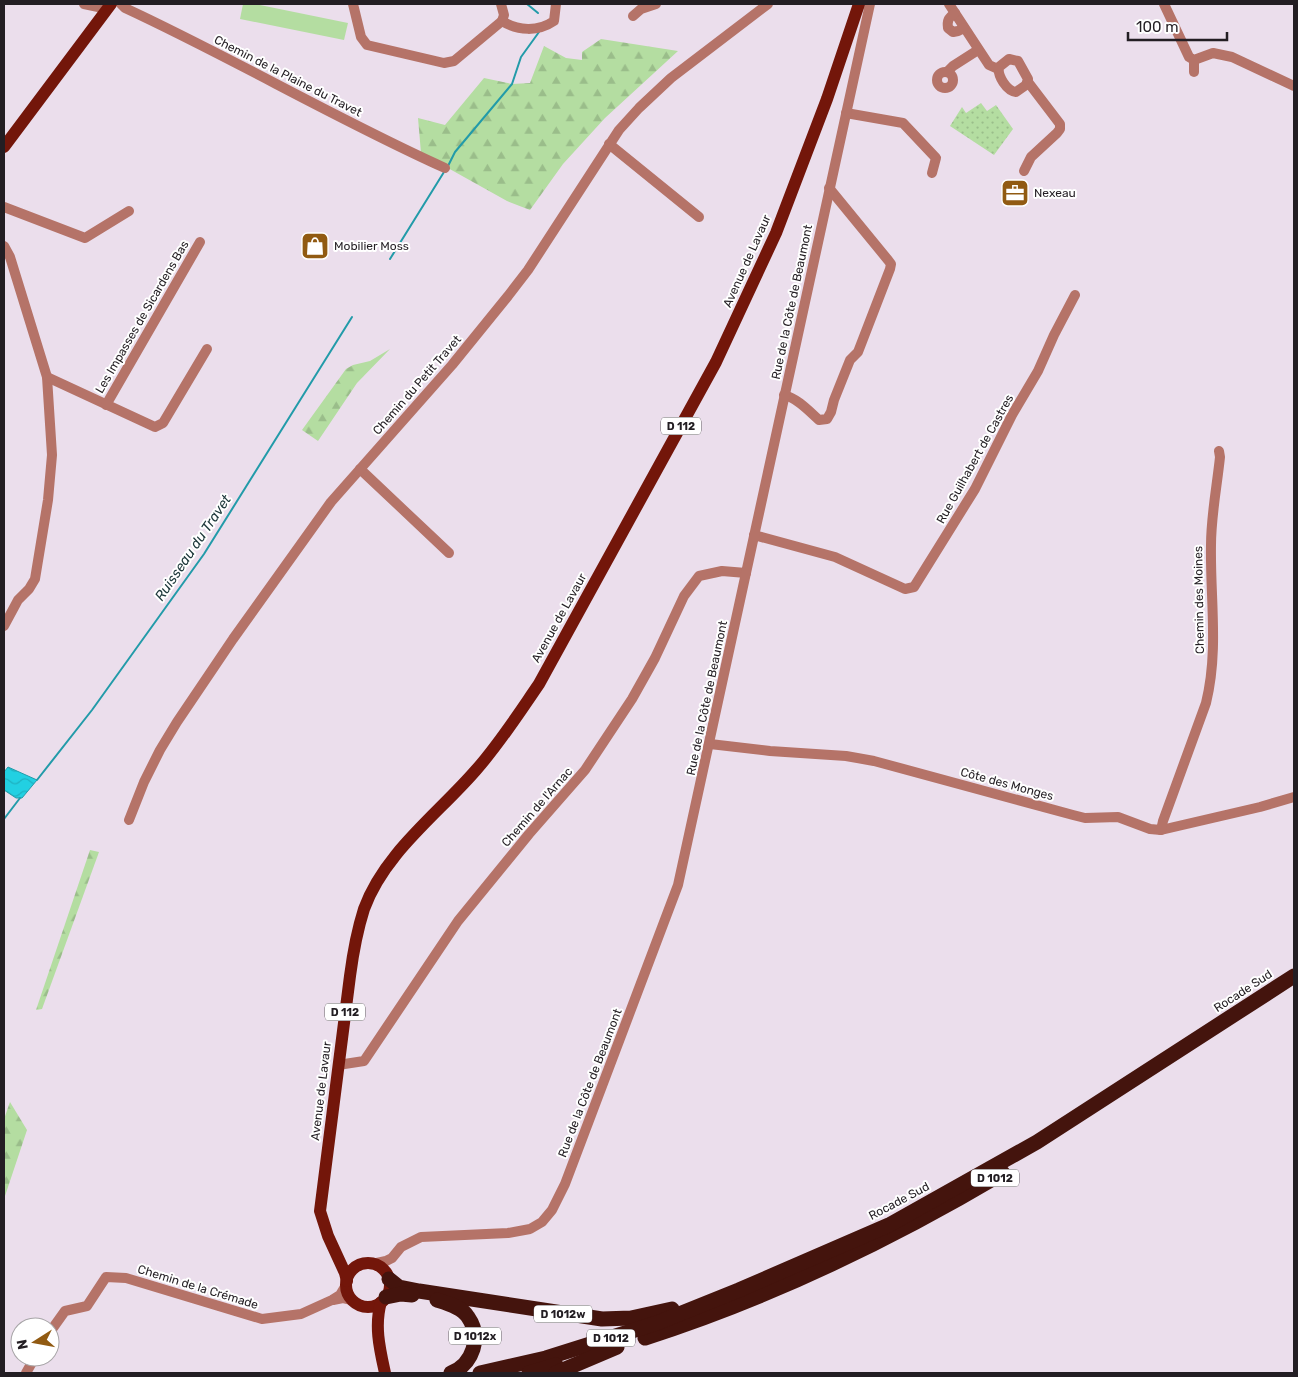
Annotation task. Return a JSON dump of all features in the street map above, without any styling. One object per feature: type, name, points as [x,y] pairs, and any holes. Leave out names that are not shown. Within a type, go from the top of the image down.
[{"type":"highway","name":"Rocade Sud","points":[[480,1373],[546,1358],[657,1323],[739,1290],[889,1225],[1037,1142],[1294,976]]},
{"type":"highway","name":"Rocade Sud","points":[[529,1373],[674,1328],[766,1293],[857,1252],[951,1204],[1039,1152],[1294,987]]},
{"type":"highway","name":"D 1012w","points":[[388,1277],[399,1287],[418,1291],[602,1319],[631,1318],[670,1310],[739,1290]]},
{"type":"highway","name":"D 1012x","points":[[384,1299],[402,1294],[416,1296],[448,1303],[468,1316],[475,1337],[474,1350],[466,1362],[451,1373]]},
{"type":"highway","points":[[556,1373],[617,1347]]},
{"type":"main road","name":"Avenue de Lavaur","points":[[328,1236],[320,1211],[355,942],[365,907],[381,875],[406,844],[476,770],[512,725],[539,684],[712,371],[776,233],[827,99],[859,4]]},
{"type":"main road","points":[[4,147],[109,7]]},
{"type":"main road","name":"D 112","points":[[328,1236],[348,1258],[366,1264]]},
{"type":"main road","name":"D 112","points":[[328,1236],[345,1273],[346,1283]]},
{"type":"main road","points":[[378,1339],[378,1314],[390,1285],[388,1277],[378,1266],[366,1264],[351,1271],[346,1283],[349,1296],[370,1318],[378,1339],[385,1373]]},
{"type":"main road","points":[[356,1302],[371,1306],[384,1299]]},
{"type":"street","points":[[84,4],[103,8],[109,7]]},
{"type":"street","name":"Chemin de la Plaine du Travet","points":[[121,4],[125,8],[244,66],[360,127],[445,168]]},
{"type":"street","points":[[353,4],[361,37],[368,45],[444,63],[454,61],[502,22],[504,15],[501,4]]},
{"type":"street","points":[[502,22],[519,29],[543,27],[554,21],[556,4]]},
{"type":"street","points":[[633,16],[641,9],[656,4]]},
{"type":"street","name":"Chemin du Petit Travet","points":[[129,820],[153,763],[177,722],[232,639],[331,502],[452,365],[528,270],[609,144],[628,119],[671,78],[768,4]]},
{"type":"street","name":"Rue de la Côte de Beaumont","points":[[366,1264],[380,1263],[392,1258],[401,1247],[421,1237],[508,1233],[530,1229],[542,1222],[552,1210],[565,1184],[678,885],[870,4]]},
{"type":"street","points":[[949,4],[955,13],[949,17],[947,22],[948,28],[953,32],[958,32],[964,28],[989,65],[998,69]]},
{"type":"street","points":[[1168,5],[1189,56],[1194,60]]},
{"type":"street","points":[[947,72],[978,50]]},
{"type":"street","points":[[1194,60],[1213,53],[1232,57],[1294,86]]},
{"type":"street","points":[[1024,171],[1031,157],[1060,128],[1060,124],[1028,82],[1028,75],[1016,60],[1010,59],[1001,64],[998,69],[998,74],[1012,92],[1021,90],[1028,82]]},
{"type":"street","points":[[1194,60],[1194,72]]},
{"type":"street","points":[[846,113],[903,123],[936,158],[932,173]]},
{"type":"street","points":[[609,144],[699,217]]},
{"type":"street","points":[[784,395],[803,405],[819,420],[827,419],[850,360],[858,352],[890,269],[891,264],[888,260],[829,188]]},
{"type":"street","points":[[4,207],[85,238],[129,211]]},
{"type":"street","name":"Les Impasses de Sicardens Bas","points":[[106,405],[200,242]]},
{"type":"street","points":[[4,246],[10,257],[47,377],[52,455],[48,500],[38,566],[33,585],[18,600],[4,626]]},
{"type":"street","name":"Rue Guilhabert de Castres","points":[[754,535],[835,557],[905,589],[914,587],[975,489],[1012,415],[1038,371],[1058,326],[1075,296]]},
{"type":"street","name":"Les Impasses de Sicardens Bas","points":[[47,377],[155,427],[163,424],[207,349]]},
{"type":"street","name":"Chemin des Moines","points":[[1161,830],[1210,687],[1214,632],[1211,544],[1220,458],[1219,451]]},
{"type":"street","points":[[360,469],[449,553]]},
{"type":"street","name":"Chemin de l'Arnac","points":[[338,1065],[364,1061],[458,921],[529,834],[586,770],[632,699],[655,658],[684,596],[699,576],[722,571],[746,573]]},
{"type":"street","name":"Côte des Monges","points":[[710,744],[846,756],[874,761],[1085,818],[1118,817],[1150,829],[1161,830],[1260,807],[1294,797]]},
{"type":"street","points":[[388,1277],[388,1266],[392,1258]]},
{"type":"street","name":"Chemin de la Crémade","points":[[60,1319],[65,1312],[87,1306],[106,1277],[126,1278],[262,1319],[301,1314],[332,1300]]},
{"type":"street","points":[[332,1300],[340,1295],[346,1283]]},
{"type":"street","points":[[332,1300],[343,1298],[356,1302]]},
{"type":"green space","points":[[243,4],[255,4],[348,23],[344,40],[240,19]]},
{"type":"green space","points":[[601,39],[678,51],[605,118],[563,164],[530,210],[507,201],[421,153],[418,118],[445,125],[484,78],[512,84],[530,83],[544,46],[566,58],[582,60],[582,52]]},
{"type":"green space","points":[[981,103],[987,111],[996,105],[1013,129],[994,155],[950,126],[962,107],[966,113]]},
{"type":"green space","points":[[390,349],[357,383],[318,441],[302,430],[346,369],[353,365],[370,361]]},
{"type":"green space","points":[[90,850],[99,852],[42,1009],[36,1010]]},
{"type":"green space","points":[[10,1102],[27,1130],[4,1199],[4,1119]]},
{"type":"water","points":[[8,767],[37,780],[22,798],[16,798],[4,790],[4,772]]},
{"type":"waterway","name":"Ruisseau du Travet","points":[[527,4],[538,13]]},
{"type":"waterway","name":"Ruisseau du Travet","points":[[448,166],[455,152],[512,84],[521,57],[539,32]]},
{"type":"waterway","name":"Ruisseau du Travet","points":[[390,259],[444,172]]},
{"type":"waterway","name":"Ruisseau du Travet","points":[[37,780],[92,710],[204,554],[352,317]]},
{"type":"waterway","points":[[4,819],[20,798]]},
{"type":"place","name":"Nexeau","points":[[1015,193]]},
{"type":"place","name":"Mobilier Moss","points":[[315,246]]}]
